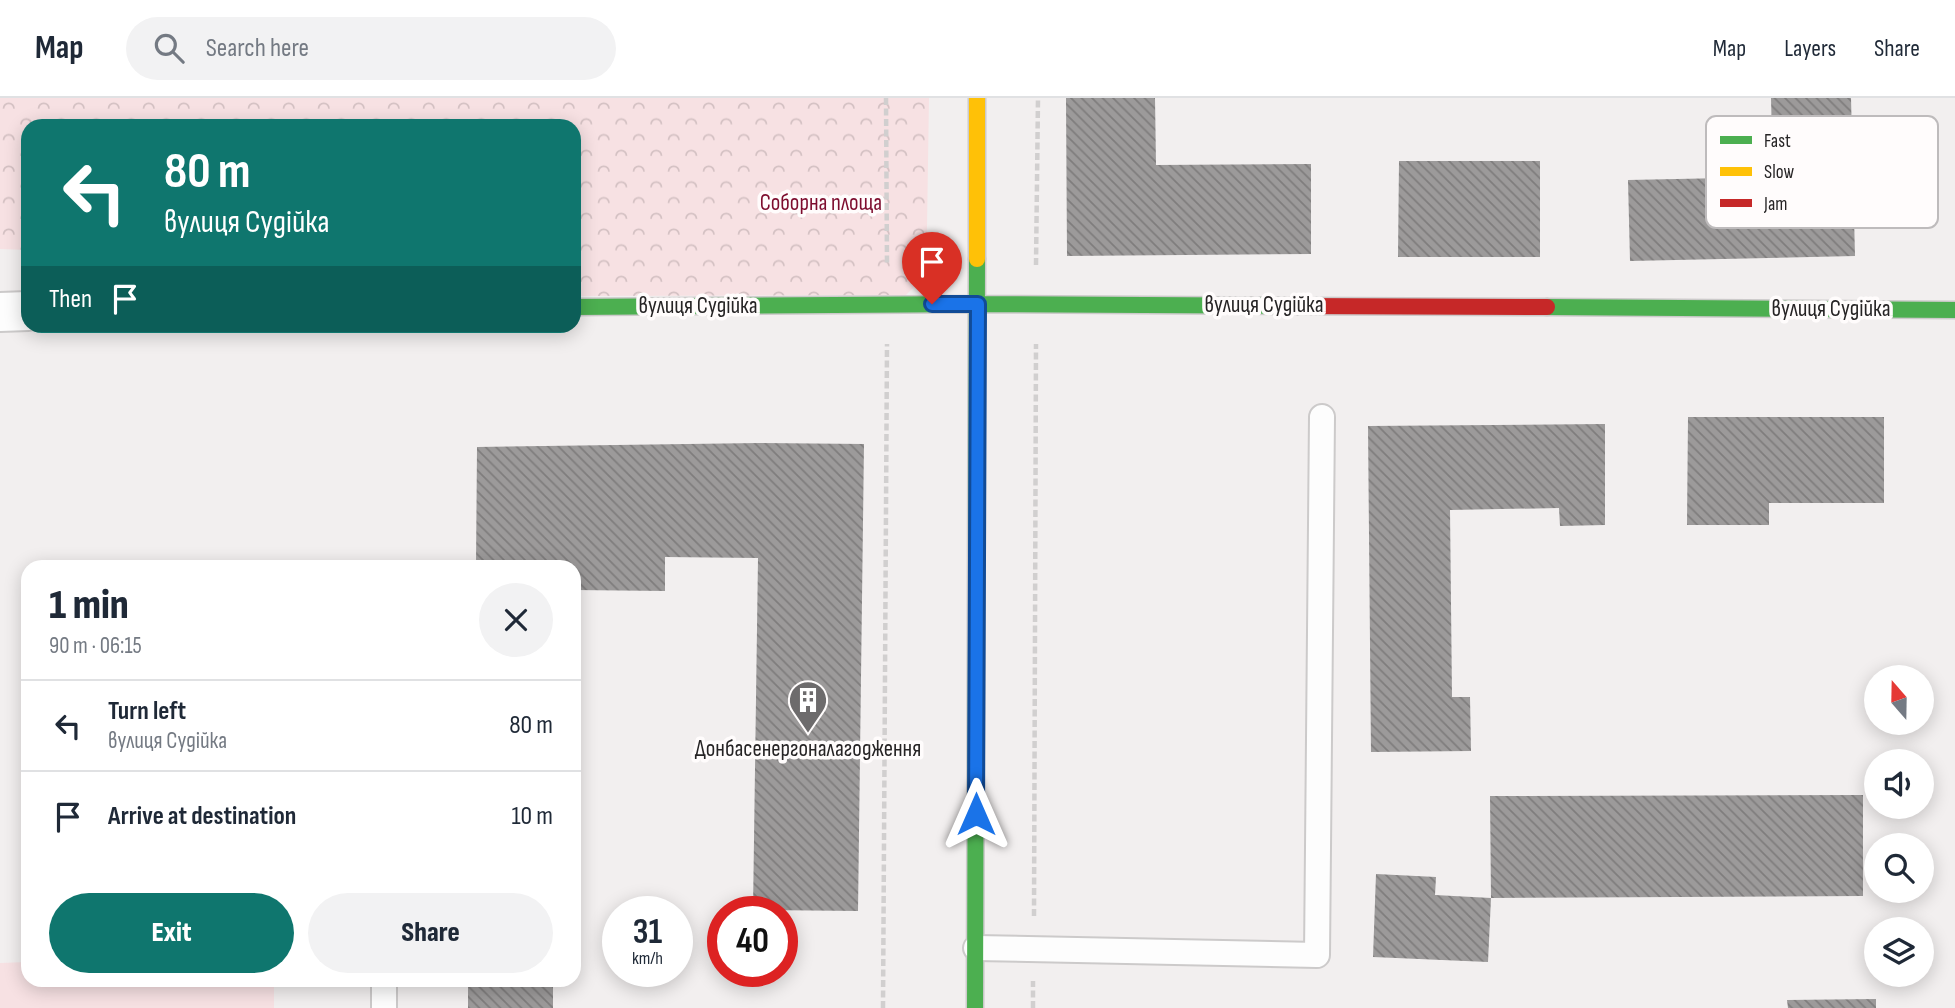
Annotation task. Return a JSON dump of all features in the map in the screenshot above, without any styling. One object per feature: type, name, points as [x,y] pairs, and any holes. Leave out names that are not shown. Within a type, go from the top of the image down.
[{"type":"street","points":[[975,1008],[977,98]]},
{"type":"street","name":"вулиця Судійка","points":[[581,307],[1036,304],[1955,310]]},
{"type":"street","points":[[0,312],[21,311]]},
{"type":"lane","points":[[976,948],[1317,955],[1322,417]]},
{"type":"lane","points":[[384,987],[384,1008]]},
{"type":"path","points":[[883,1008],[886,98]]},
{"type":"path","points":[[1033,1008],[1038,98]]},
{"type":"green space","name":"Соборна площа","points":[[0,98],[929,98],[927,228],[922,279],[906,295],[581,296],[581,119],[21,119],[21,250],[0,249]]},
{"type":"green space","points":[[21,962],[21,987],[274,987],[274,1008],[0,1008],[0,963]]},
{"type":"building","points":[[1066,98],[1155,98],[1156,165],[1311,164],[1311,254],[1067,256]]},
{"type":"building","points":[[1771,98],[1851,98],[1851,116],[1771,116]]},
{"type":"building","points":[[1399,161],[1540,161],[1540,257],[1398,257]]},
{"type":"building","points":[[1706,178],[1706,228],[1854,228],[1855,256],[1630,261],[1628,180]]},
{"type":"building","points":[[1688,417],[1884,417],[1884,503],[1769,503],[1769,525],[1687,525]]},
{"type":"building","points":[[1605,424],[1605,525],[1560,526],[1559,508],[1450,510],[1452,697],[1470,697],[1471,751],[1371,752],[1368,426]]},
{"type":"building","points":[[864,444],[858,911],[798,910],[798,896],[753,896],[758,558],[665,557],[665,591],[581,590],[581,560],[476,560],[477,447]]},
{"type":"building","points":[[1863,795],[1863,896],[1491,898],[1490,796]]},
{"type":"building","points":[[1376,874],[1436,877],[1435,895],[1491,898],[1488,962],[1373,957]]},
{"type":"building","points":[[468,987],[553,987],[553,1008],[468,1008]]},
{"type":"building","points":[[1876,999],[1876,1008],[1788,1008],[1787,1000]]},
{"type":"traffic: fast","points":[[975,1008],[977,259]]},
{"type":"traffic: fast","points":[[581,307],[978,304],[1297,306]]},
{"type":"traffic: fast","points":[[1547,307],[1955,310]]},
{"type":"traffic: slow","points":[[977,98],[977,259]]},
{"type":"traffic: jam","points":[[1297,306],[1547,307]]},
{"type":"place","name":"Донбасенергоналагодження","points":[[808,734]]},
{"type":"route","points":[[932,304],[978,304],[976,814]]}]
